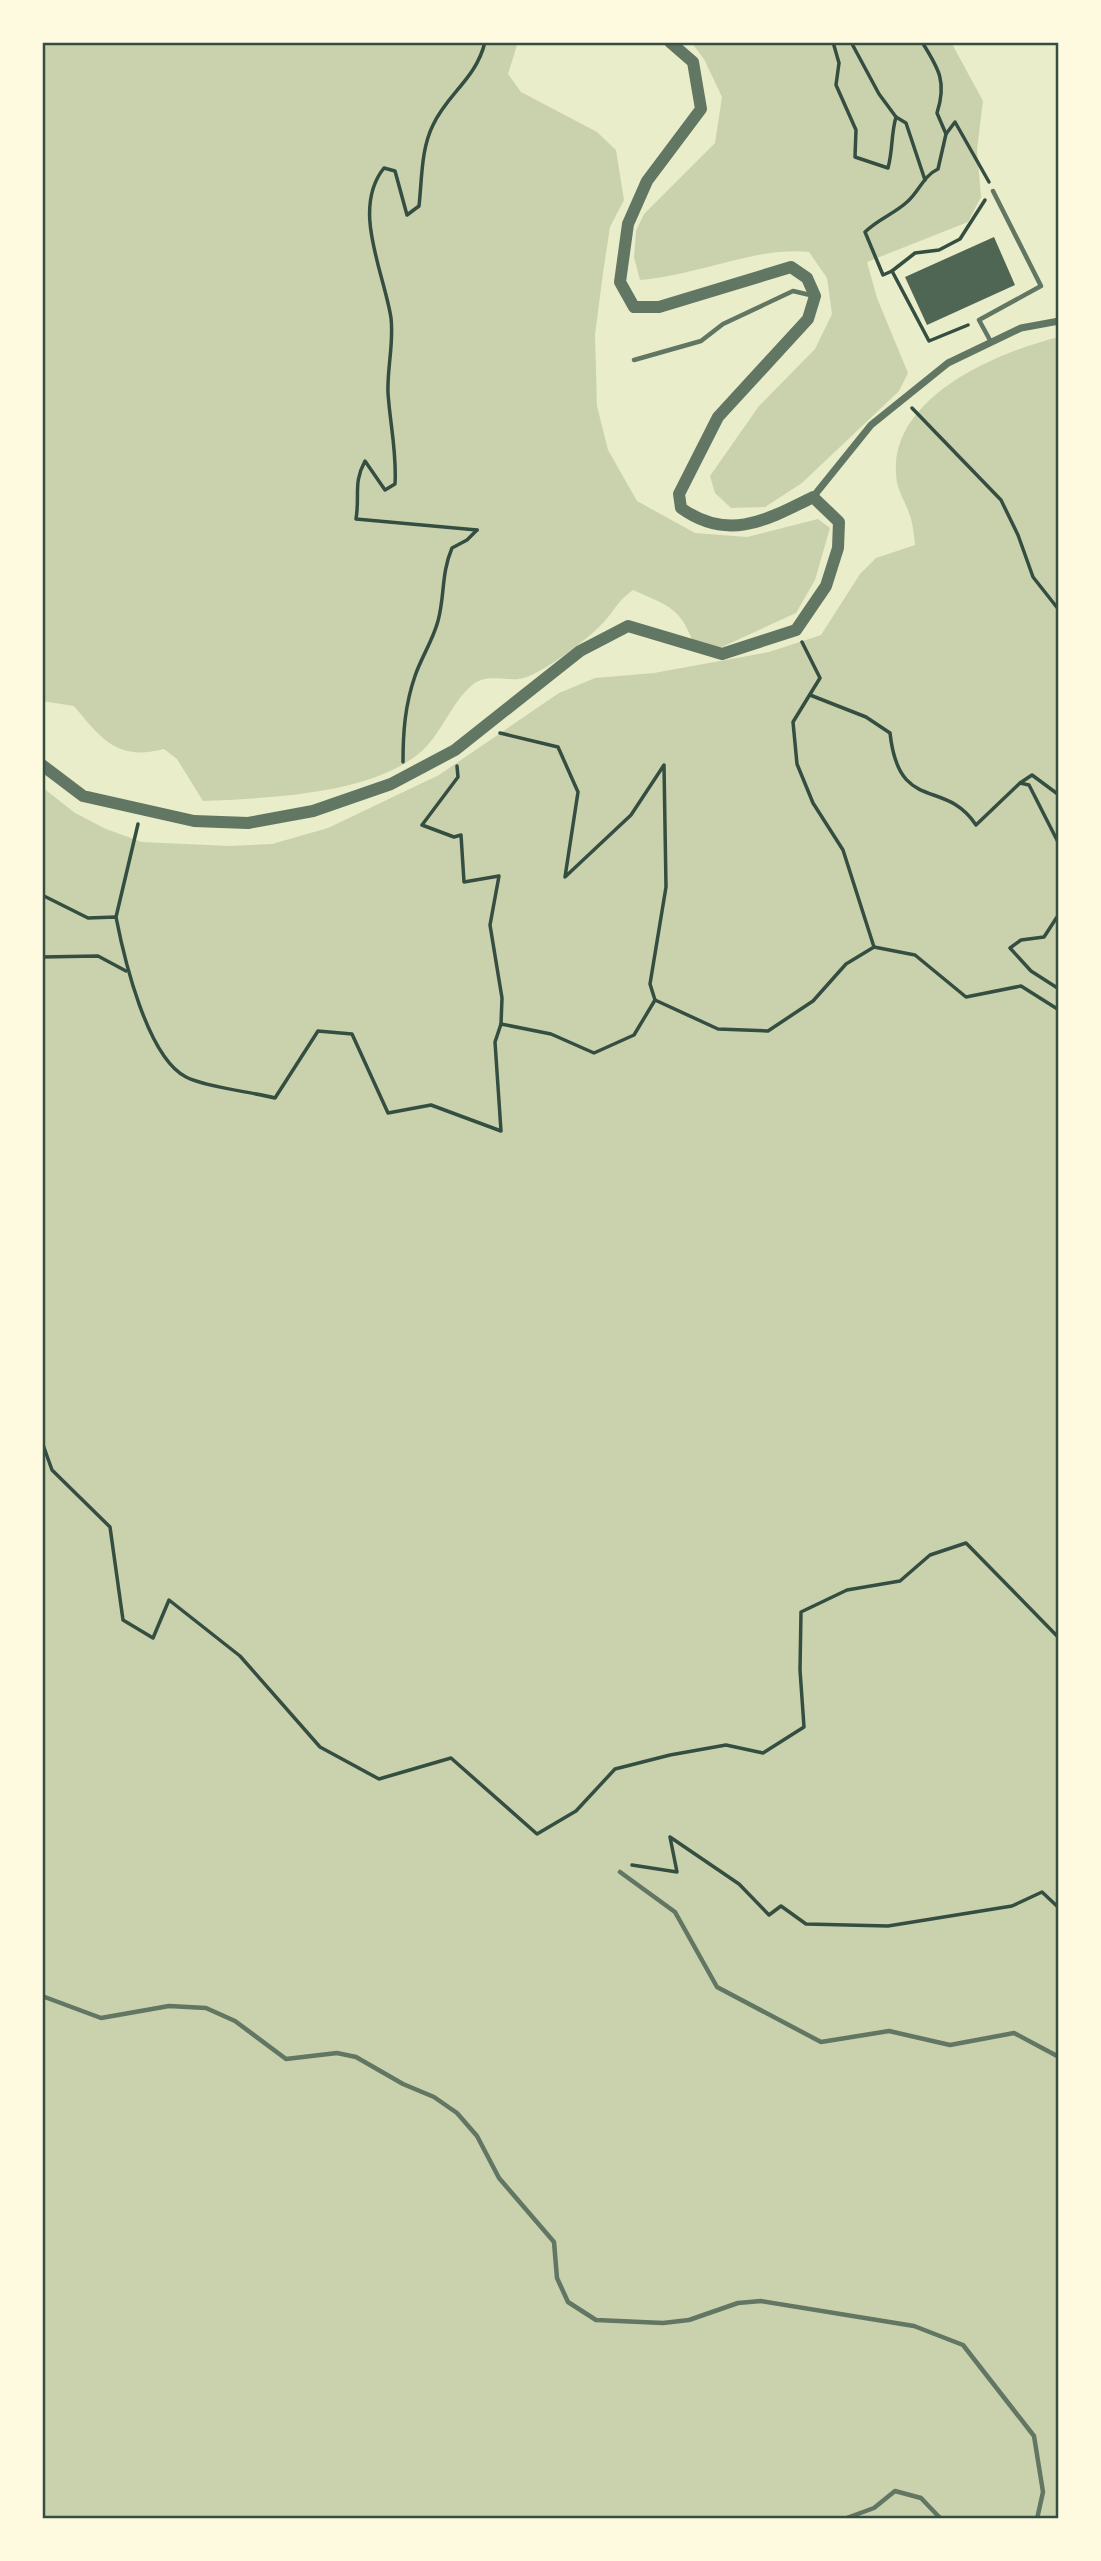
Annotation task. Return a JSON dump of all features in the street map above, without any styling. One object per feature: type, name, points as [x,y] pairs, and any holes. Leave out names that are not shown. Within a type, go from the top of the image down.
[{"type":"street","points":[[670,42],[693,62],[701,109],[648,181],[628,224],[620,282],[634,307],[660,307],[791,267],[807,278],[815,296],[808,318],[718,417],[679,494],[681,508],[696,519],[720,526],[760,523],[813,497],[871,425],[948,363],[1021,328],[1059,321]]},
{"type":"street","points":[[42,765],[83,796],[194,821],[248,823],[313,811],[404,778],[455,750],[580,650],[628,626],[722,654],[796,630],[826,586],[838,548],[839,522],[813,497]]},
{"type":"lane","points":[[992,342],[979,320],[1041,286],[993,191]]},
{"type":"lane","points":[[634,360],[701,341],[723,324],[793,291],[815,296]]},
{"type":"lane","points":[[620,1872],[675,1912],[717,1987],[821,2042],[889,2031],[950,2045],[1014,2034],[1059,2057]]},
{"type":"lane","points":[[42,1996],[101,2018],[169,2006],[206,2008],[234,2021],[286,2059],[337,2053],[356,2057],[403,2084],[434,2097],[457,2113],[477,2136],[499,2178],[554,2242],[558,2278],[568,2302],[596,2320],[663,2323],[689,2320],[738,2303],[761,2301],[914,2326],[964,2345],[1034,2436],[1043,2492],[1037,2519]]},
{"type":"lane","points":[[844,2519],[874,2508],[895,2491],[921,2498],[941,2519]]},
{"type":"path","points":[[404,778],[402,733],[415,676],[438,623],[443,596],[442,569],[452,548],[467,540],[477,530],[356,519],[359,503],[356,477],[365,461],[385,490],[395,484],[388,392],[392,327],[372,233],[369,204],[373,183],[384,168],[396,171],[407,215],[419,206],[425,148],[433,124],[476,69],[485,42]]},
{"type":"path","points":[[833,42],[839,63],[836,85],[856,130],[855,157],[888,169],[895,144],[893,130],[896,117]]},
{"type":"path","points":[[851,42],[879,94],[896,117],[906,123],[914,139],[925,180]]},
{"type":"path","points":[[922,42],[940,76],[944,91],[937,113],[946,134]]},
{"type":"path","points":[[955,122],[993,191],[960,239],[939,250],[915,253],[883,275],[865,232],[879,218],[907,203],[925,180],[938,169],[946,134],[955,122]]},
{"type":"path","points":[[892,271],[929,341],[979,320]]},
{"type":"path","points":[[903,400],[1001,500],[1033,577],[1059,610]]},
{"type":"path","points":[[796,630],[820,678],[793,722],[797,764],[813,803],[843,850],[874,947]]},
{"type":"path","points":[[810,695],[866,718],[890,733],[893,758],[906,783],[967,810],[976,825],[1032,775],[1059,795]]},
{"type":"path","points":[[477,733],[491,731],[558,747],[578,792],[565,877],[631,815],[664,765],[666,887],[650,984],[655,1000],[718,1029],[768,1031],[813,1001],[846,964],[874,947],[915,956],[966,998],[1021,986],[1059,1010]]},
{"type":"path","points":[[141,811],[116,918],[126,971],[159,1050],[185,1077],[275,1098],[318,1031],[352,1034],[388,1113],[432,1105],[501,1131],[495,1042],[501,1024],[502,998],[490,925],[499,876],[464,883],[461,835],[454,837],[422,825],[458,777],[455,750]]},
{"type":"path","points":[[1020,783],[1029,785],[1059,844]]},
{"type":"path","points":[[42,895],[88,918],[116,918]]},
{"type":"path","points":[[1059,914],[1044,937],[1021,940],[1010,948],[1031,971],[1059,989]]},
{"type":"path","points":[[42,957],[98,956],[126,971]]},
{"type":"path","points":[[501,1024],[551,1034],[594,1053],[634,1035],[655,1000]]},
{"type":"path","points":[[42,1442],[52,1469],[110,1527],[122,1620],[153,1638],[169,1600],[240,1656],[320,1747],[379,1779],[450,1759],[537,1834],[576,1811],[615,1769],[726,1745],[764,1754],[804,1727],[800,1670],[801,1612],[848,1590],[900,1581],[930,1555],[966,1543],[1059,1639]]},
{"type":"path","points":[[630,1865],[677,1872],[670,1837],[739,1884],[769,1915],[781,1906],[806,1924],[888,1926],[957,1917],[1012,1906],[1042,1892],[1059,1908]]},
{"type":"green space","points":[[42,42],[518,42],[508,74],[521,92],[597,132],[616,150],[624,200],[610,227],[595,335],[597,406],[608,450],[637,501],[695,533],[747,537],[818,519],[830,528],[815,580],[796,613],[711,652],[695,647],[690,634],[673,610],[633,590],[595,631],[545,668],[520,679],[484,679],[471,686],[430,743],[402,765],[377,777],[349,785],[288,795],[203,801],[177,759],[164,749],[148,752],[123,750],[103,738],[74,706],[42,701]]},
{"type":"green space","points":[[691,42],[951,42],[983,101],[977,150],[981,197],[968,222],[867,262],[877,298],[908,373],[899,391],[802,483],[765,507],[731,508],[715,493],[710,476],[759,406],[815,349],[832,314],[827,278],[809,252],[789,251],[640,280],[634,257],[636,231],[644,214],[715,143],[722,97],[704,59]]},
{"type":"green space","points":[[1059,337],[1059,2519],[42,2519],[42,787],[75,813],[106,829],[142,842],[229,846],[272,844],[328,828],[439,775],[559,693],[595,678],[654,673],[769,652],[821,635],[860,574],[876,558],[915,545],[911,521],[896,478],[899,446],[911,421],[930,400],[980,366]]},
{"type":"building","points":[[994,237],[1015,285],[927,325],[905,277]]}]
